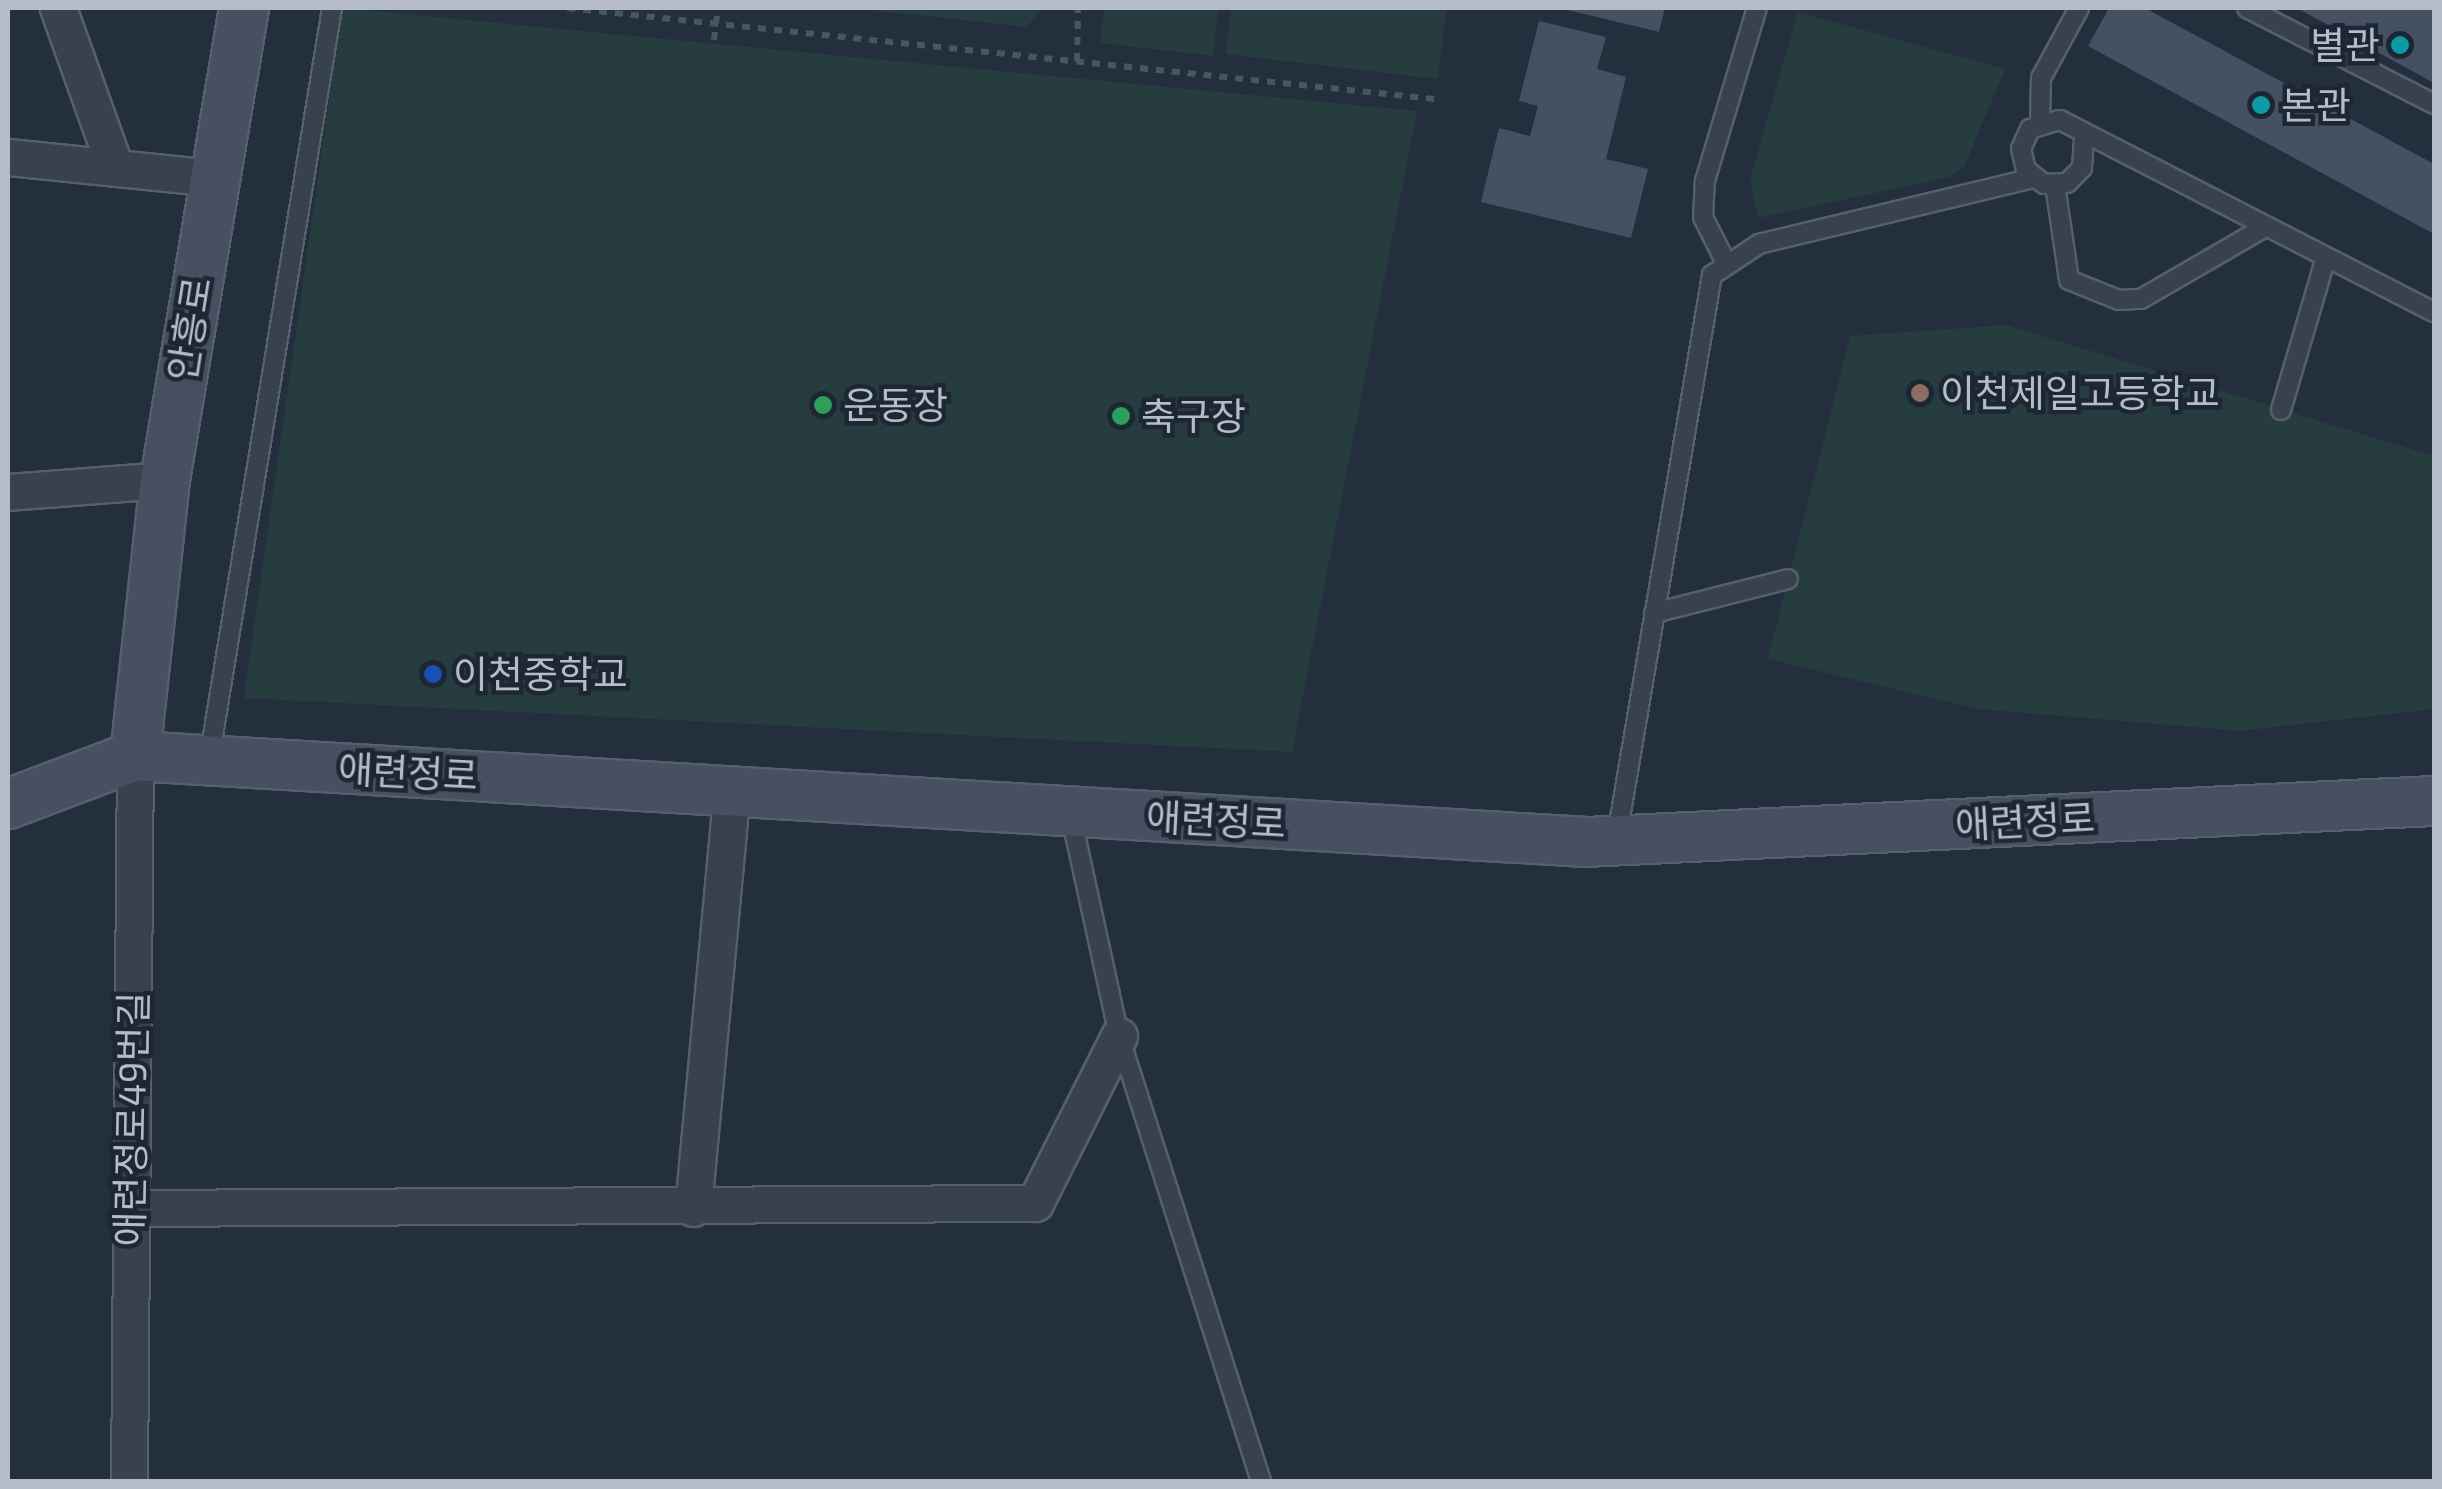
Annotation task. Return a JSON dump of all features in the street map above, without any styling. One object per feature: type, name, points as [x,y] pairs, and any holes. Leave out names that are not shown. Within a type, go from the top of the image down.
[{"type":"street","points":[[58,8],[115,167]]},
{"type":"street","name":"안흥로","points":[[135,756],[165,480],[244,8]]},
{"type":"street","points":[[8,157],[213,178]]},
{"type":"street","points":[[8,492],[165,480]]},
{"type":"street","name":"애련정로","points":[[8,804],[135,756],[1616,842],[2434,801]]},
{"type":"street","name":"애련정로49번길","points":[[129,1482],[135,756]]},
{"type":"street","points":[[693,1208],[732,791]]},
{"type":"street","points":[[129,1208],[693,1208],[1035,1203],[1119,1036]]},
{"type":"lane","points":[[209,761],[332,8]]},
{"type":"lane","points":[[1725,261],[1702,200],[1756,8]]},
{"type":"lane","points":[[2034,178],[2021,149],[2040,122],[2041,78],[2079,8]]},
{"type":"lane","points":[[2248,8],[2434,104]]},
{"type":"lane","points":[[2040,122],[2060,120],[2084,139],[2434,312]]},
{"type":"lane","points":[[2055,185],[2082,168],[2084,139]]},
{"type":"lane","points":[[1616,842],[1706,294],[1725,261],[1760,244],[2034,178],[2055,185]]},
{"type":"lane","points":[[2055,185],[2069,280],[2119,300],[2141,299],[2264,227]]},
{"type":"lane","points":[[2281,410],[2326,257]]},
{"type":"lane","points":[[1654,612],[1788,579]]},
{"type":"lane","points":[[1070,811],[1119,1036],[1261,1482]]},
{"type":"path","points":[[567,8],[1434,99]]},
{"type":"path","points":[[714,40],[718,8]]},
{"type":"path","points":[[1077,61],[1078,8]]},
{"type":"green space","name":"운동장","points":[[342,8],[1417,111],[1292,752],[244,698]]},
{"type":"green space","points":[[852,8],[1042,8],[1027,27]]},
{"type":"green space","points":[[1104,8],[1219,8],[1213,56],[1100,43]]},
{"type":"green space","points":[[1231,8],[1446,8],[1438,79],[1226,54]]},
{"type":"green space","points":[[1798,12],[2005,69],[1964,167],[1950,177],[1758,218],[1750,180]]},
{"type":"green space","points":[[2006,325],[2434,456],[2434,709],[2240,731],[1978,709],[1768,659],[1850,336]]},
{"type":"building","points":[[1564,8],[1665,8],[1659,32],[1564,9]]},
{"type":"building","name":"본관","points":[[2109,8],[2145,8],[2434,164],[2434,234],[2088,46]]},
{"type":"building","name":"별관","points":[[2297,8],[2434,8],[2434,83]]},
{"type":"building","points":[[1539,21],[1606,37],[1597,69],[1626,77],[1606,159],[1648,169],[1631,238],[1481,202],[1499,128],[1530,136],[1538,106],[1519,101]]},
{"type":"place","name":"별관","points":[[2400,45]]},
{"type":"place","name":"본관","points":[[2261,105]]},
{"type":"place","name":"이천제일고등학교","points":[[1920,393]]},
{"type":"place","name":"운동장","points":[[823,405]]},
{"type":"place","name":"축구장","points":[[1121,416]]},
{"type":"place","name":"이천중학교","points":[[433,674]]}]
